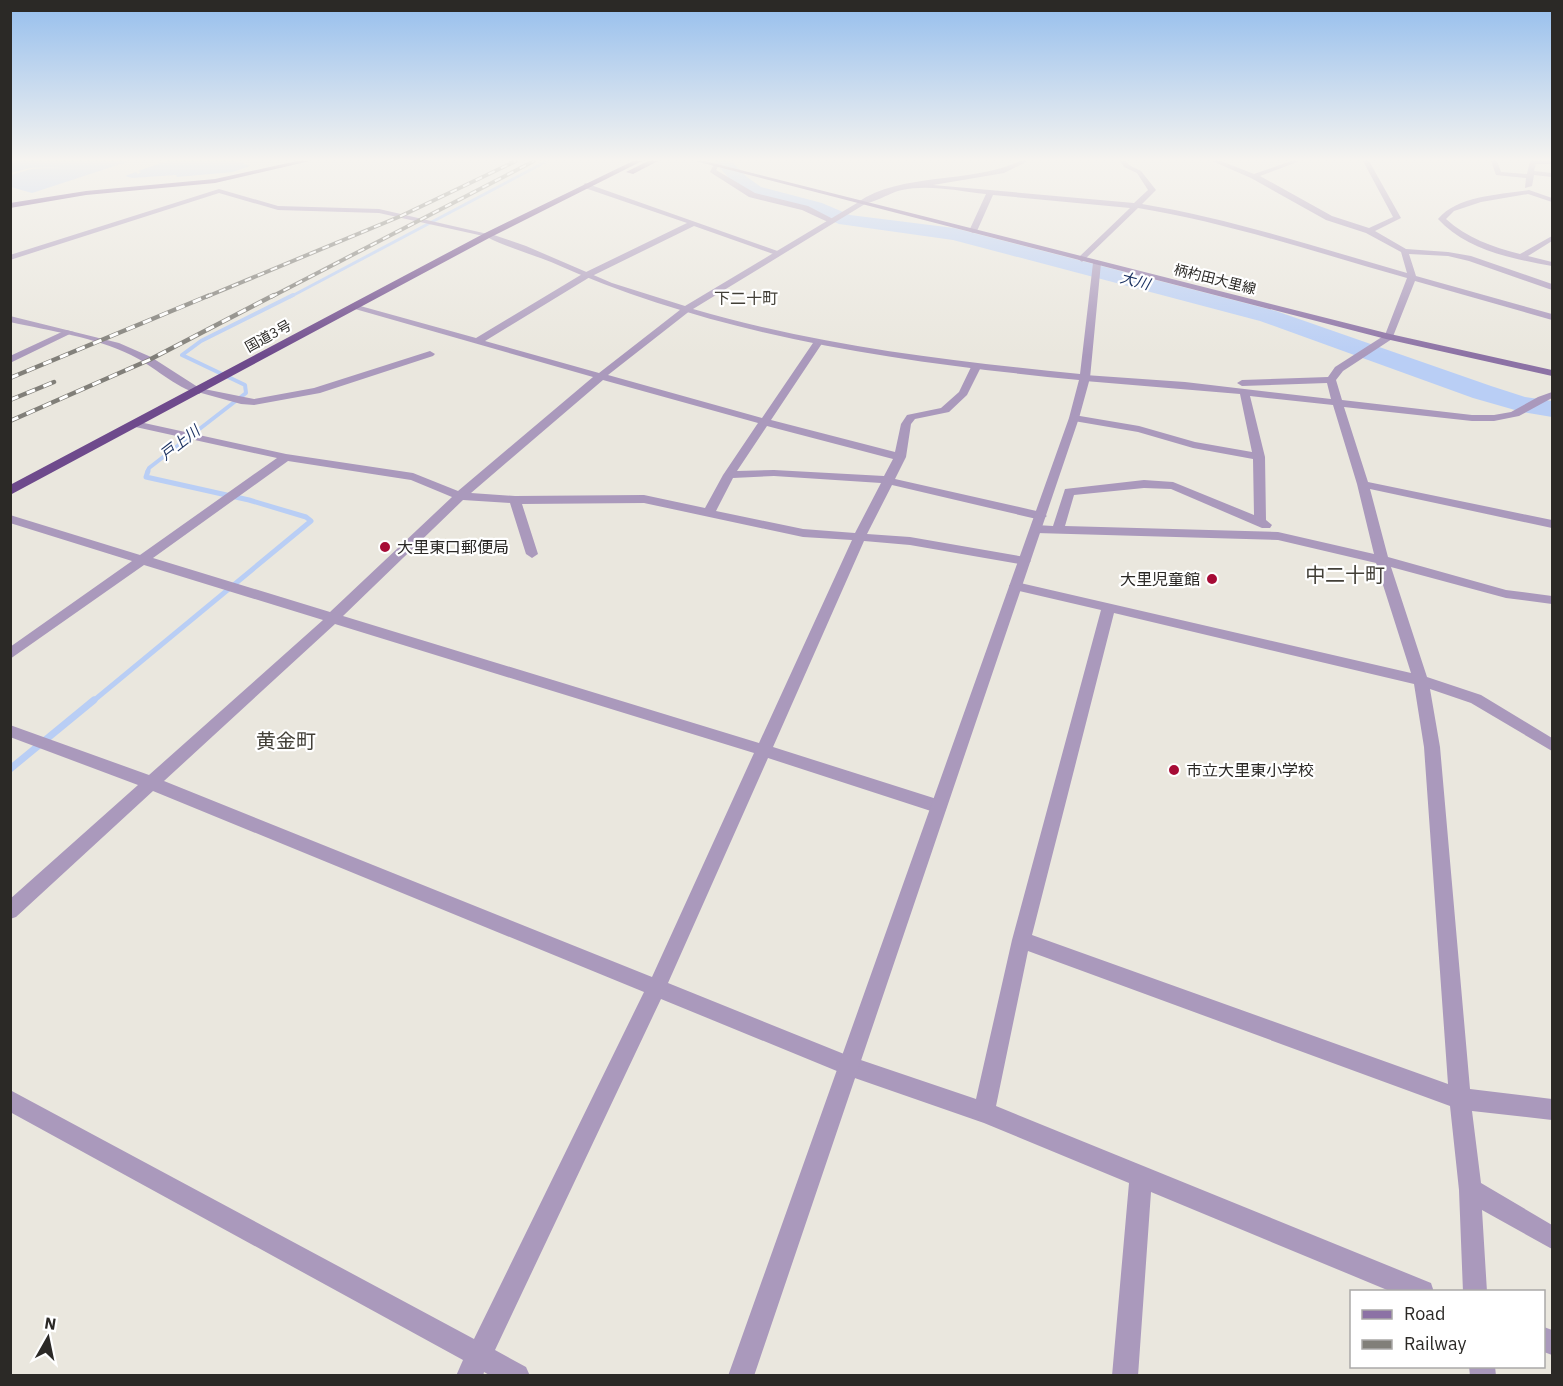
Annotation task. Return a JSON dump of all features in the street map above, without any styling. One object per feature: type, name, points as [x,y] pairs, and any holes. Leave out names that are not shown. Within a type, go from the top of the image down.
[{"type":"highway","name":"国道3号","points":[[10,491],[506,226]]},
{"type":"main road","name":"柄杓田大里線","points":[[953,226],[1389,337],[1552,373]]},
{"type":"street","points":[[10,258],[111,226]]},
{"type":"street","points":[[445,226],[488,235],[625,290],[688,308],[818,342],[976,368],[1185,385],[1472,418],[1501,418],[1516,413],[1537,399],[1552,395]]},
{"type":"street","points":[[479,340],[587,275],[688,226]]},
{"type":"street","points":[[702,226],[779,253]]},
{"type":"street","points":[[10,911],[333,618],[460,496],[600,377],[688,308],[822,226]]},
{"type":"street","points":[[973,231],[975,226]]},
{"type":"street","points":[[741,1376],[1074,418],[1085,378],[1090,261],[1121,226]]},
{"type":"street","points":[[1229,226],[1552,316]]},
{"type":"street","points":[[1353,226],[1369,231],[1404,251],[1448,254],[1471,259],[1552,287]]},
{"type":"street","points":[[1369,231],[1380,226]]},
{"type":"street","points":[[1448,226],[1470,239],[1552,264]]},
{"type":"street","points":[[1522,256],[1552,238]]},
{"type":"street","points":[[1331,380],[1339,369],[1389,337],[1412,277],[1410,264],[1404,251]]},
{"type":"street","points":[[353,307],[479,340],[763,423],[900,457]]},
{"type":"street","points":[[10,319],[103,340],[144,357],[199,391],[241,401],[254,402],[316,391],[430,354]]},
{"type":"street","points":[[10,360],[69,332]]},
{"type":"street","points":[[708,514],[729,475],[818,342]]},
{"type":"street","points":[[474,1365],[657,987],[860,536],[886,480],[900,457],[906,424],[911,417],[945,410],[963,393],[976,368]]},
{"type":"street","points":[[1185,385],[1331,380]]},
{"type":"street","points":[[1331,380],[1363,484],[1382,560],[1421,680],[1432,747],[1460,1099],[1470,1190],[1476,1290]]},
{"type":"street","points":[[1244,391],[1259,457],[1260,522]]},
{"type":"street","points":[[1074,418],[1139,429],[1193,445],[1259,457]]},
{"type":"street","points":[[135,424],[286,457],[413,477],[460,496],[515,500],[644,499],[803,532],[910,541],[1025,561]]},
{"type":"street","points":[[10,654],[286,457]]},
{"type":"street","points":[[729,475],[774,473],[886,480],[1058,529],[1278,536],[1382,560],[1506,594],[1552,600]]},
{"type":"street","points":[[1058,529],[1069,492],[1144,484],[1173,486],[1260,522],[1294,540]]},
{"type":"street","points":[[1363,484],[1552,524]]},
{"type":"street","points":[[515,500],[532,554]]},
{"type":"street","points":[[10,519],[938,806]]},
{"type":"street","points":[[1016,586],[1421,680],[1476,699],[1552,745]]},
{"type":"street","points":[[984,1112],[1021,940],[1109,606]]},
{"type":"street","points":[[10,732],[151,783],[849,1066],[984,1112],[1417,1290]]},
{"type":"street","points":[[1021,940],[1460,1099],[1552,1109]]},
{"type":"street","points":[[10,1100],[474,1365],[517,1376]]},
{"type":"street","points":[[1125,1376],[1141,1178]]},
{"type":"street","points":[[1470,1190],[1552,1238]]},
{"type":"waterway","name":"戸上川","points":[[290,297],[425,226]]},
{"type":"waterway","name":"大川","points":[[890,226],[954,234],[1268,316],[1482,392],[1522,404],[1552,409]]},
{"type":"waterway","name":"戸上川","points":[[147,473],[149,468],[246,393],[245,385],[182,355],[201,341],[293,295]]},
{"type":"waterway","name":"戸上川","points":[[92,702],[311,521],[306,517],[249,500],[146,477],[148,471]]},
{"type":"waterway","name":"戸上川","points":[[10,769],[94,700]]},
{"type":"railway","points":[[206,297],[378,226]]},
{"type":"railway","points":[[271,297],[409,226]]},
{"type":"railway","points":[[10,378],[210,295]]},
{"type":"railway","points":[[10,421],[149,360],[274,295]]},
{"type":"railway","points":[[10,400],[54,382]]},
{"type":"place","name":"大里東口郵便局","points":[[385,547]]},
{"type":"place","name":"大里児童館","points":[[1212,579]]},
{"type":"place","name":"市立大里東小学校","points":[[1174,770]]},
{"type":"district","name":"下二十町","points":[[746,298]]},
{"type":"district","name":"中二十町","points":[[1345,575]]},
{"type":"district","name":"黄金町","points":[[286,741]]}]
